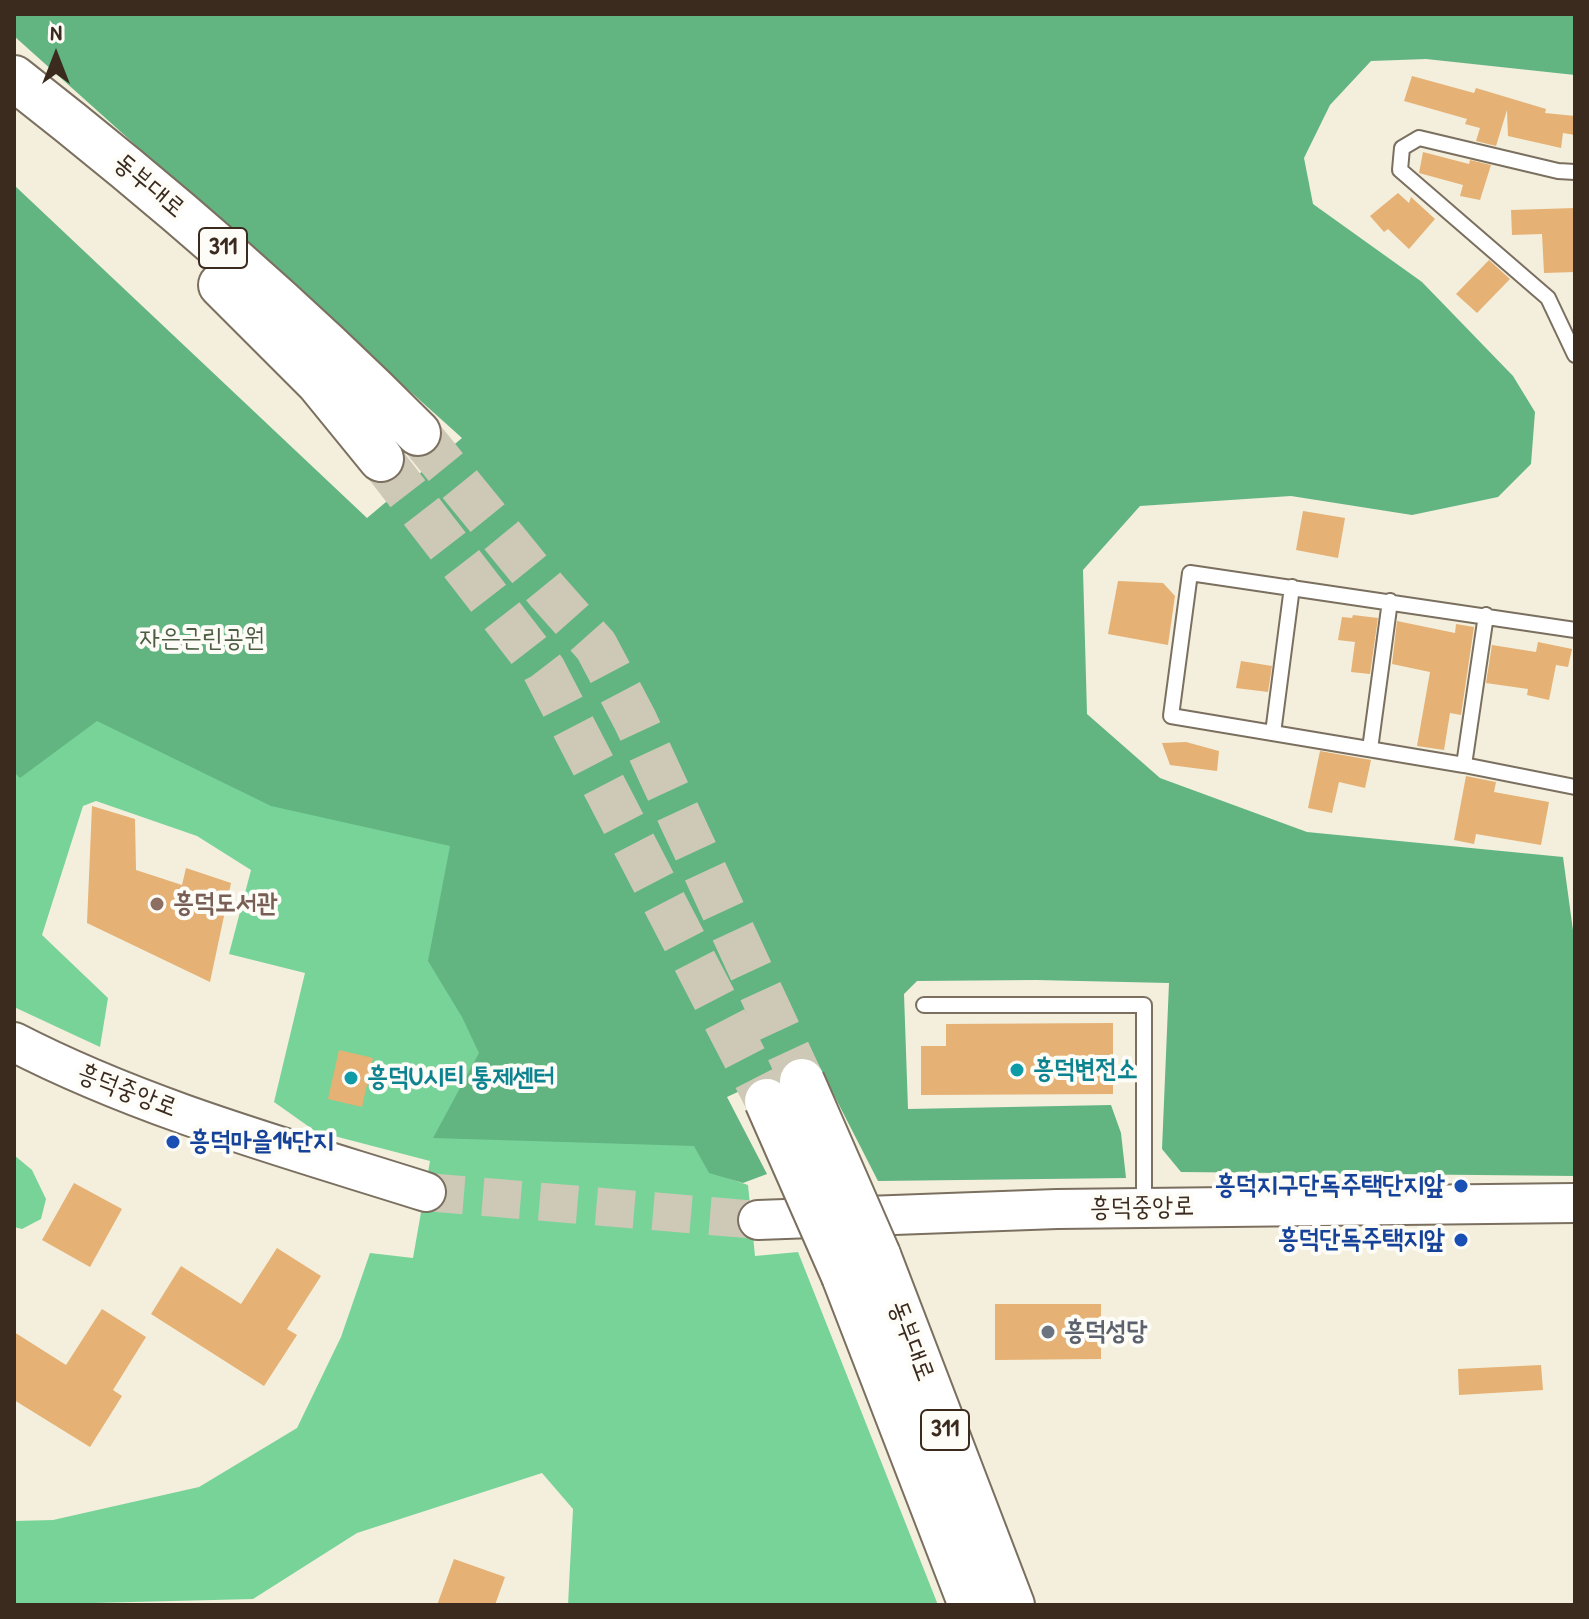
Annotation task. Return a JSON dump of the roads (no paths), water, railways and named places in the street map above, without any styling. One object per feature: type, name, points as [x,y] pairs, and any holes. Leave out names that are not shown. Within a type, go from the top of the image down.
[{"type":"highway","name":"동부대로","points":[[14,78],[130,169],[241,263],[350,364],[418,433]]},
{"type":"highway","name":"동부대로","points":[[14,111],[88,165],[243,304],[319,383],[381,459]]},
{"type":"highway","name":"동부대로","points":[[784,1091],[1012,1605]]},
{"type":"highway","name":"동부대로","points":[[861,1265],[971,1605]]},
{"type":"street","name":"흥덕중앙로","points":[[14,1042],[59,1065],[222,1128],[426,1192]]},
{"type":"street","name":"흥덕중앙로","points":[[758,1220],[1144,1208],[1575,1203]]},
{"type":"lane","points":[[1575,172],[1558,171],[1419,138],[1402,148],[1400,170],[1548,298],[1575,355]]},
{"type":"lane","points":[[1575,630],[1190,573],[1171,716],[1464,765],[1575,787]]},
{"type":"lane","points":[[1273,733],[1292,587]]},
{"type":"lane","points":[[1370,749],[1390,601]]},
{"type":"lane","points":[[1464,765],[1486,615]]},
{"type":"lane","points":[[924,1005],[1144,1005],[1144,1208]]},
{"type":"tunnel","points":[[418,433],[596,646],[635,720],[802,1081]]},
{"type":"tunnel","points":[[381,459],[544,670],[767,1101]]},
{"type":"tunnel","points":[[426,1192],[758,1220]]},
{"type":"place","name":"흥덕도서관","points":[[157,904]]},
{"type":"place","name":"흥덕변전소","points":[[1017,1070]]},
{"type":"place","name":"흥덕U시티 통제센터","points":[[351,1078]]},
{"type":"place","name":"흥덕마을14단지","points":[[173,1142]]},
{"type":"place","name":"흥덕지구단독주택단지앞","points":[[1461,1186]]},
{"type":"place","name":"흥덕단독주택지앞","points":[[1461,1240]]},
{"type":"place","name":"흥덕성당","points":[[1048,1332]]},
{"type":"park label","name":"자은근린공원","points":[[202,639]]}]
